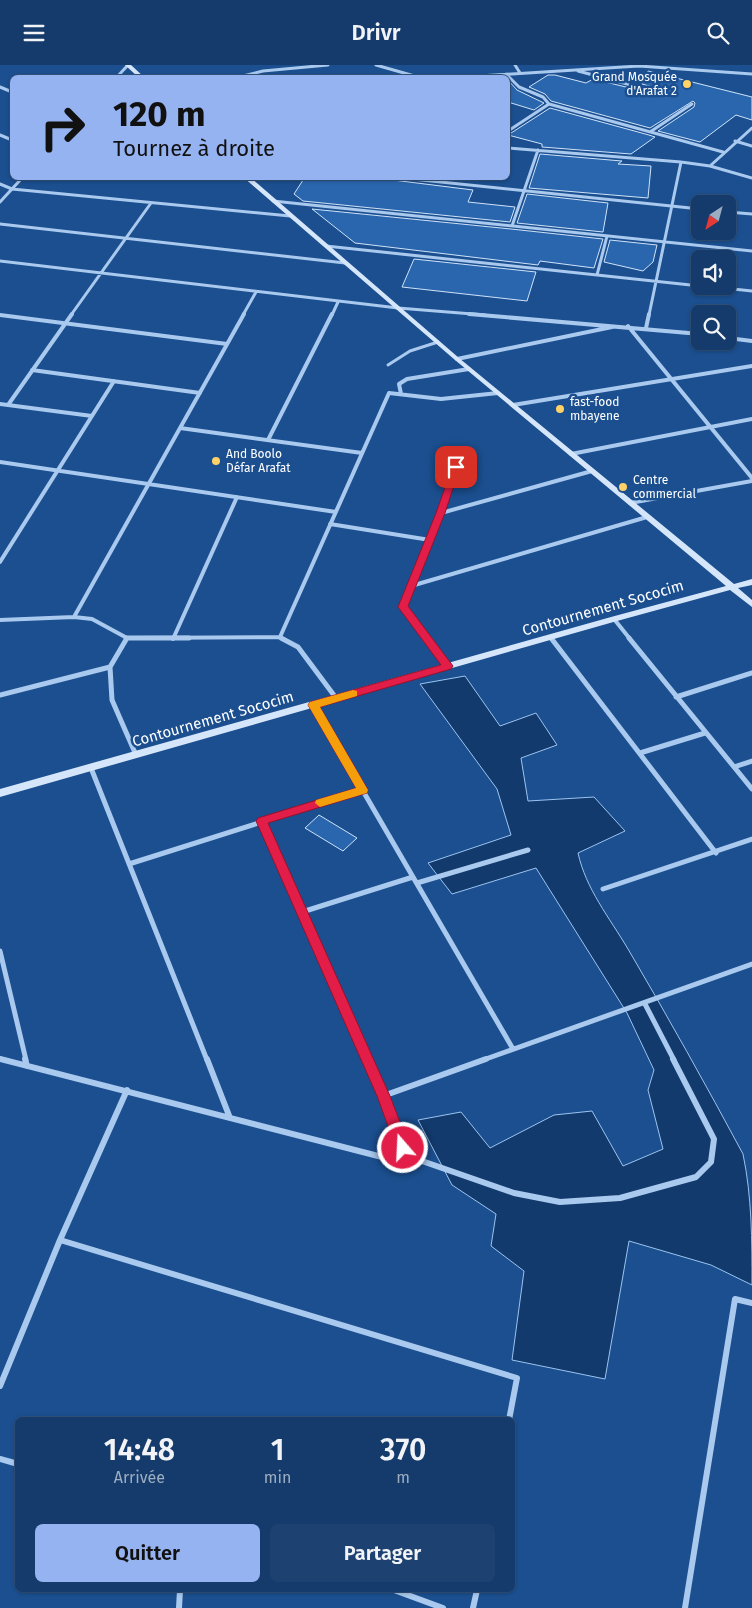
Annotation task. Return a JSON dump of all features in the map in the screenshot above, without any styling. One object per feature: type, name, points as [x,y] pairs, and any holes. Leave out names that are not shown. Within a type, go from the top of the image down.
[{"type":"street","points":[[119,75],[128,65],[139,75]]},
{"type":"street","points":[[247,75],[262,71],[328,65]]},
{"type":"street","points":[[376,65],[411,75]]},
{"type":"street","points":[[515,65],[520,73]]},
{"type":"street","points":[[492,75],[639,66],[752,74]]},
{"type":"street","points":[[572,70],[665,93]]},
{"type":"street","points":[[510,78],[519,87],[543,97],[549,104],[723,152]]},
{"type":"street","points":[[510,130],[549,104]]},
{"type":"street","points":[[650,132],[692,104]]},
{"type":"street","points":[[710,166],[735,141],[752,128]]},
{"type":"street","points":[[735,141],[752,146]]},
{"type":"street","points":[[510,148],[681,162],[710,166],[752,178]]},
{"type":"street","points":[[512,225],[538,150]]},
{"type":"street","points":[[646,328],[681,162]]},
{"type":"street","points":[[0,202],[20,180]]},
{"type":"street","points":[[249,180],[456,359],[752,604]]},
{"type":"street","points":[[421,180],[691,208]]},
{"type":"street","points":[[0,184],[12,189],[290,216]]},
{"type":"street","points":[[272,201],[752,251]]},
{"type":"street","points":[[8,405],[124,238],[151,203]]},
{"type":"street","points":[[736,213],[752,214]]},
{"type":"street","points":[[0,224],[345,263]]},
{"type":"street","points":[[597,275],[606,236]]},
{"type":"street","points":[[326,246],[691,285]]},
{"type":"street","points":[[0,261],[338,302],[620,325],[691,334]]},
{"type":"street","points":[[736,289],[752,291]]},
{"type":"street","points":[[74,617],[256,292]]},
{"type":"street","points":[[268,440],[338,302]]},
{"type":"street","points":[[0,315],[227,344]]},
{"type":"street","points":[[456,359],[620,325]]},
{"type":"street","points":[[628,326],[752,480],[630,503]]},
{"type":"street","points":[[736,339],[752,341]]},
{"type":"street","points":[[513,405],[752,366]]},
{"type":"street","points":[[401,394],[400,384],[407,379],[469,369]]},
{"type":"street","points":[[32,371],[200,393]]},
{"type":"street","points":[[0,561],[114,381]]},
{"type":"street","points":[[280,637],[389,393],[441,399],[498,393]]},
{"type":"street","points":[[0,404],[92,416]]},
{"type":"street","points":[[571,454],[752,419]]},
{"type":"street","points":[[180,428],[362,453]]},
{"type":"street","points":[[0,462],[336,512]]},
{"type":"street","points":[[448,666],[403,607],[441,513],[456,467]]},
{"type":"street","points":[[441,513],[592,471]]},
{"type":"street","points":[[173,639],[237,497]]},
{"type":"street","points":[[411,586],[647,517]]},
{"type":"street","points":[[330,524],[430,540]]},
{"type":"street","name":"Contournement Sococim","points":[[0,793],[614,619],[752,582]]},
{"type":"street","points":[[0,620],[74,617],[92,619],[127,638],[280,637],[298,647],[336,698]]},
{"type":"street","points":[[614,619],[752,789]]},
{"type":"street","points":[[551,637],[716,853]]},
{"type":"street","points":[[127,638],[110,667],[112,700],[136,755]]},
{"type":"street","points":[[0,695],[110,667]]},
{"type":"street","points":[[676,697],[752,673]]},
{"type":"street","points":[[313,705],[513,1049]]},
{"type":"street","points":[[640,753],[705,733]]},
{"type":"street","points":[[734,767],[752,761]]},
{"type":"street","points":[[91,768],[230,1118]]},
{"type":"street","points":[[130,864],[363,790]]},
{"type":"street","points":[[0,1059],[127,1090],[386,1158],[399,1153],[403,1148],[403,1143],[262,821]]},
{"type":"street","points":[[603,889],[716,853],[752,839]]},
{"type":"street","points":[[417,883],[528,850]]},
{"type":"street","points":[[302,912],[413,877]]},
{"type":"street","points":[[0,951],[27,1066]]},
{"type":"street","points":[[383,1096],[645,1004],[752,964]]},
{"type":"street","points":[[399,1153],[514,1193],[560,1202],[620,1198],[696,1177],[711,1162],[714,1139],[645,1004]]},
{"type":"street","points":[[0,1386],[60,1240],[127,1090]]},
{"type":"street","points":[[60,1240],[517,1378],[510,1417]]},
{"type":"street","points":[[685,1608],[735,1299],[752,1303]]},
{"type":"street","points":[[0,1459],[15,1463]]},
{"type":"street","points":[[179,1608],[180,1592]]},
{"type":"street","points":[[400,1592],[444,1608]]},
{"type":"street","points":[[473,1608],[476,1592]]},
{"type":"lane","points":[[388,365],[410,351],[438,342]]},
{"type":"water","points":[[465,676],[500,726],[536,713],[557,745],[521,758],[528,801],[594,797],[625,831],[578,853],[582,866],[592,891],[658,1000],[743,1154],[750,1203],[752,1285],[711,1265],[629,1241],[605,1379],[512,1360],[524,1271],[491,1246],[496,1214],[452,1185],[418,1120],[461,1112],[490,1148],[554,1115],[592,1111],[623,1166],[663,1149],[648,1090],[654,1070],[627,1013],[536,868],[452,894],[428,863],[511,835],[497,789],[420,684]]},
{"type":"building","points":[[648,71],[752,97],[752,120],[736,115],[700,142],[658,131],[694,107],[695,103],[693,101],[650,128],[551,101],[545,94],[529,87],[548,75],[555,75],[586,83],[593,79],[667,97],[666,91],[642,84]]},
{"type":"building","points":[[510,82],[517,90],[544,103],[534,110],[510,103]]},
{"type":"building","points":[[550,108],[655,137],[631,154],[542,147],[542,144],[510,136]]},
{"type":"building","points":[[540,154],[622,161],[618,164],[651,166],[648,198],[529,188]]},
{"type":"building","points":[[303,180],[393,180],[473,190],[468,202],[515,207],[510,222],[303,201],[294,194]]},
{"type":"building","points":[[527,194],[608,203],[603,232],[517,223]]},
{"type":"building","points":[[312,209],[603,239],[594,268],[540,261],[538,265],[355,243]]},
{"type":"building","points":[[610,240],[657,245],[653,262],[643,271],[604,262]]},
{"type":"building","points":[[414,259],[536,272],[527,301],[402,287]]},
{"type":"building","points":[[319,815],[357,838],[343,851],[305,828]]},
{"type":"slow traffic","points":[[320,803],[363,790],[313,705],[353,693]]},
{"type":"place","name":"Grand Mosquée d'Arafat 2","points":[[687,84]]},
{"type":"place","name":"fast-food mbayene","points":[[560,409]]},
{"type":"place","name":"And Boolo Défar Arafat","points":[[216,461]]},
{"type":"place","name":"Centre commercial","points":[[623,487]]},
{"type":"route","points":[[403,1148],[403,1143],[383,1096],[262,821],[363,790],[313,705],[448,666],[403,607],[441,513],[456,467]]}]
